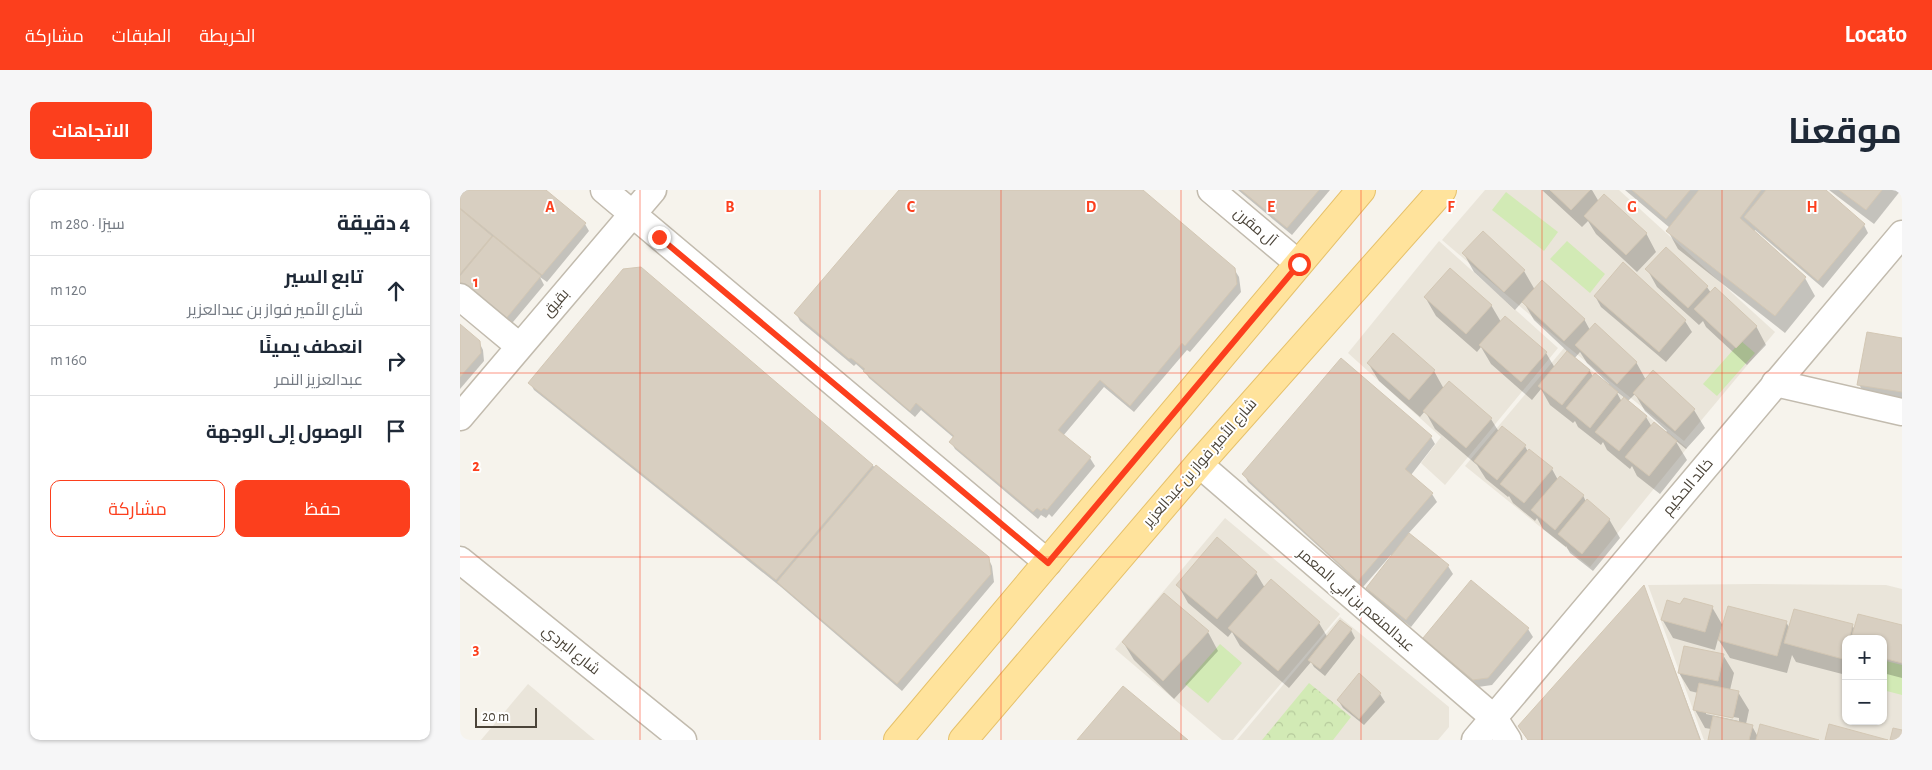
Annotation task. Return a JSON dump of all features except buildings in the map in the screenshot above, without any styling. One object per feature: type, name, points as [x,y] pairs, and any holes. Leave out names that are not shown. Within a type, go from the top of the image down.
[{"type":"main road","points":[[908,734],[1048,563],[1361,190]]},
{"type":"main road","name":"شارع الأمير فواز بن عبدالعزير","points":[[963,740],[1198,464],[1442,190]]},
{"type":"street","points":[[604,190],[1048,563]]},
{"type":"street","name":"بقيق","points":[[460,416],[653,190]]},
{"type":"street","name":"آل مقرن","points":[[1210,190],[1299,264]]},
{"type":"street","name":"خالد الحكيم","points":[[1475,740],[1902,234]]},
{"type":"street","points":[[460,297],[519,346]]},
{"type":"street","points":[[1775,383],[1902,412]]},
{"type":"street","name":"عبدالمنعم بن أبي المعمر","points":[[1198,464],[1494,718],[1508,740]]},
{"type":"street","name":"شارع البردي","points":[[460,560],[683,740]]},
{"type":"shaded area","points":[[1485,190],[1619,190],[1775,332],[1684,441],[1563,343],[1442,240]]},
{"type":"shaded area","points":[[1439,241],[1558,348],[1445,485],[1421,463],[1441,437],[1348,353]]},
{"type":"shaded area","points":[[1564,348],[1687,448],[1590,567],[1465,466]]},
{"type":"shaded area","points":[[1225,518],[1340,614],[1233,740],[1222,740],[1115,649]]},
{"type":"shaded area","points":[[1648,585],[1886,585],[1902,589],[1902,740],[1704,740]]},
{"type":"shaded area","points":[[1340,617],[1449,707],[1449,727],[1438,740],[1237,740]]},
{"type":"shaded area","points":[[528,684],[595,740],[481,740]]},
{"type":"green space","points":[[1506,192],[1558,232],[1544,251],[1492,210]]},
{"type":"green space","points":[[1567,241],[1605,274],[1590,293],[1550,259]]},
{"type":"green space","points":[[1741,341],[1755,353],[1717,396],[1703,384]]},
{"type":"green space","points":[[1220,644],[1242,663],[1208,703],[1185,684]]},
{"type":"green space","points":[[1887,661],[1902,665],[1902,695],[1887,691]]},
{"type":"green space","points":[[1309,683],[1351,717],[1333,740],[1262,740]]},
{"type":"route","points":[[659,237],[1048,563],[1299,264]]}]
